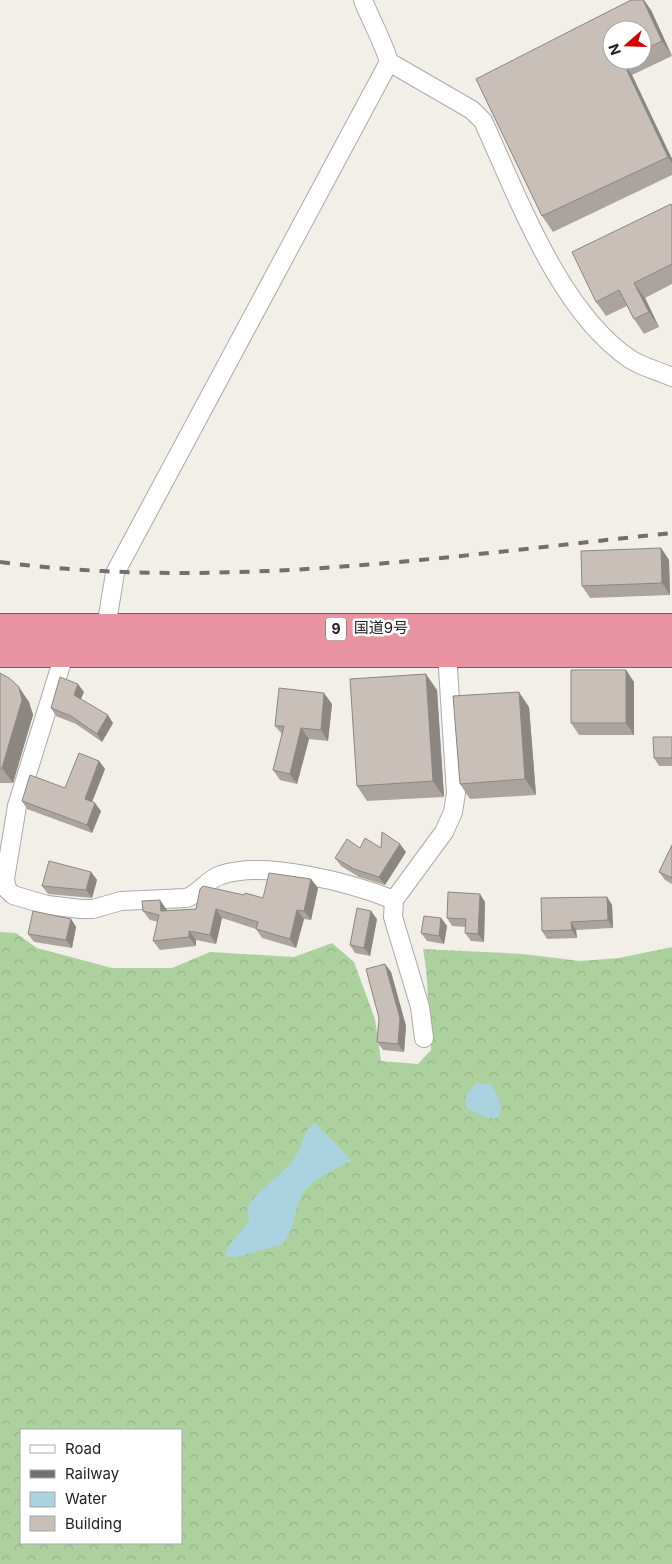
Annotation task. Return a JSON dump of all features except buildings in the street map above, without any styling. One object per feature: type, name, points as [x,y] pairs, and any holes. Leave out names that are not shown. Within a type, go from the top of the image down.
[{"type":"highway","name":"国道9号","points":[[0,628],[672,628]]},
{"type":"highway","name":"国道9号","points":[[0,653],[672,653]]},
{"type":"street","points":[[364,0],[371,21],[383,42],[389,62],[472,110],[483,121],[533,229],[566,289],[592,326],[630,359],[672,377]]},
{"type":"street","points":[[106,628],[115,573],[389,62]]},
{"type":"street","points":[[65,652],[17,806],[6,879],[7,889],[13,895],[47,905],[93,909],[121,901],[186,898],[196,895],[220,875],[250,870],[302,874],[369,890],[394,900]]},
{"type":"street","points":[[424,1038],[420,1007],[394,917],[394,900],[444,832],[453,812],[456,792],[447,653]]},
{"type":"green space","points":[[0,932],[16,933],[37,948],[112,968],[172,968],[210,952],[294,957],[332,943],[354,962],[375,1019],[381,1061],[418,1064],[431,1050],[423,949],[523,954],[580,961],[619,958],[672,947],[672,1564],[0,1564]]},
{"type":"water","points":[[477,1083],[491,1084],[500,1104],[498,1118],[486,1117],[467,1108],[467,1094]]},
{"type":"water","points":[[315,1123],[352,1161],[316,1180],[305,1191],[298,1203],[292,1226],[283,1244],[237,1257],[225,1256],[232,1242],[249,1221],[247,1207],[292,1162],[299,1151],[304,1136]]},
{"type":"railway","points":[[0,562],[84,570],[168,573],[252,572],[421,560],[672,533]]}]
